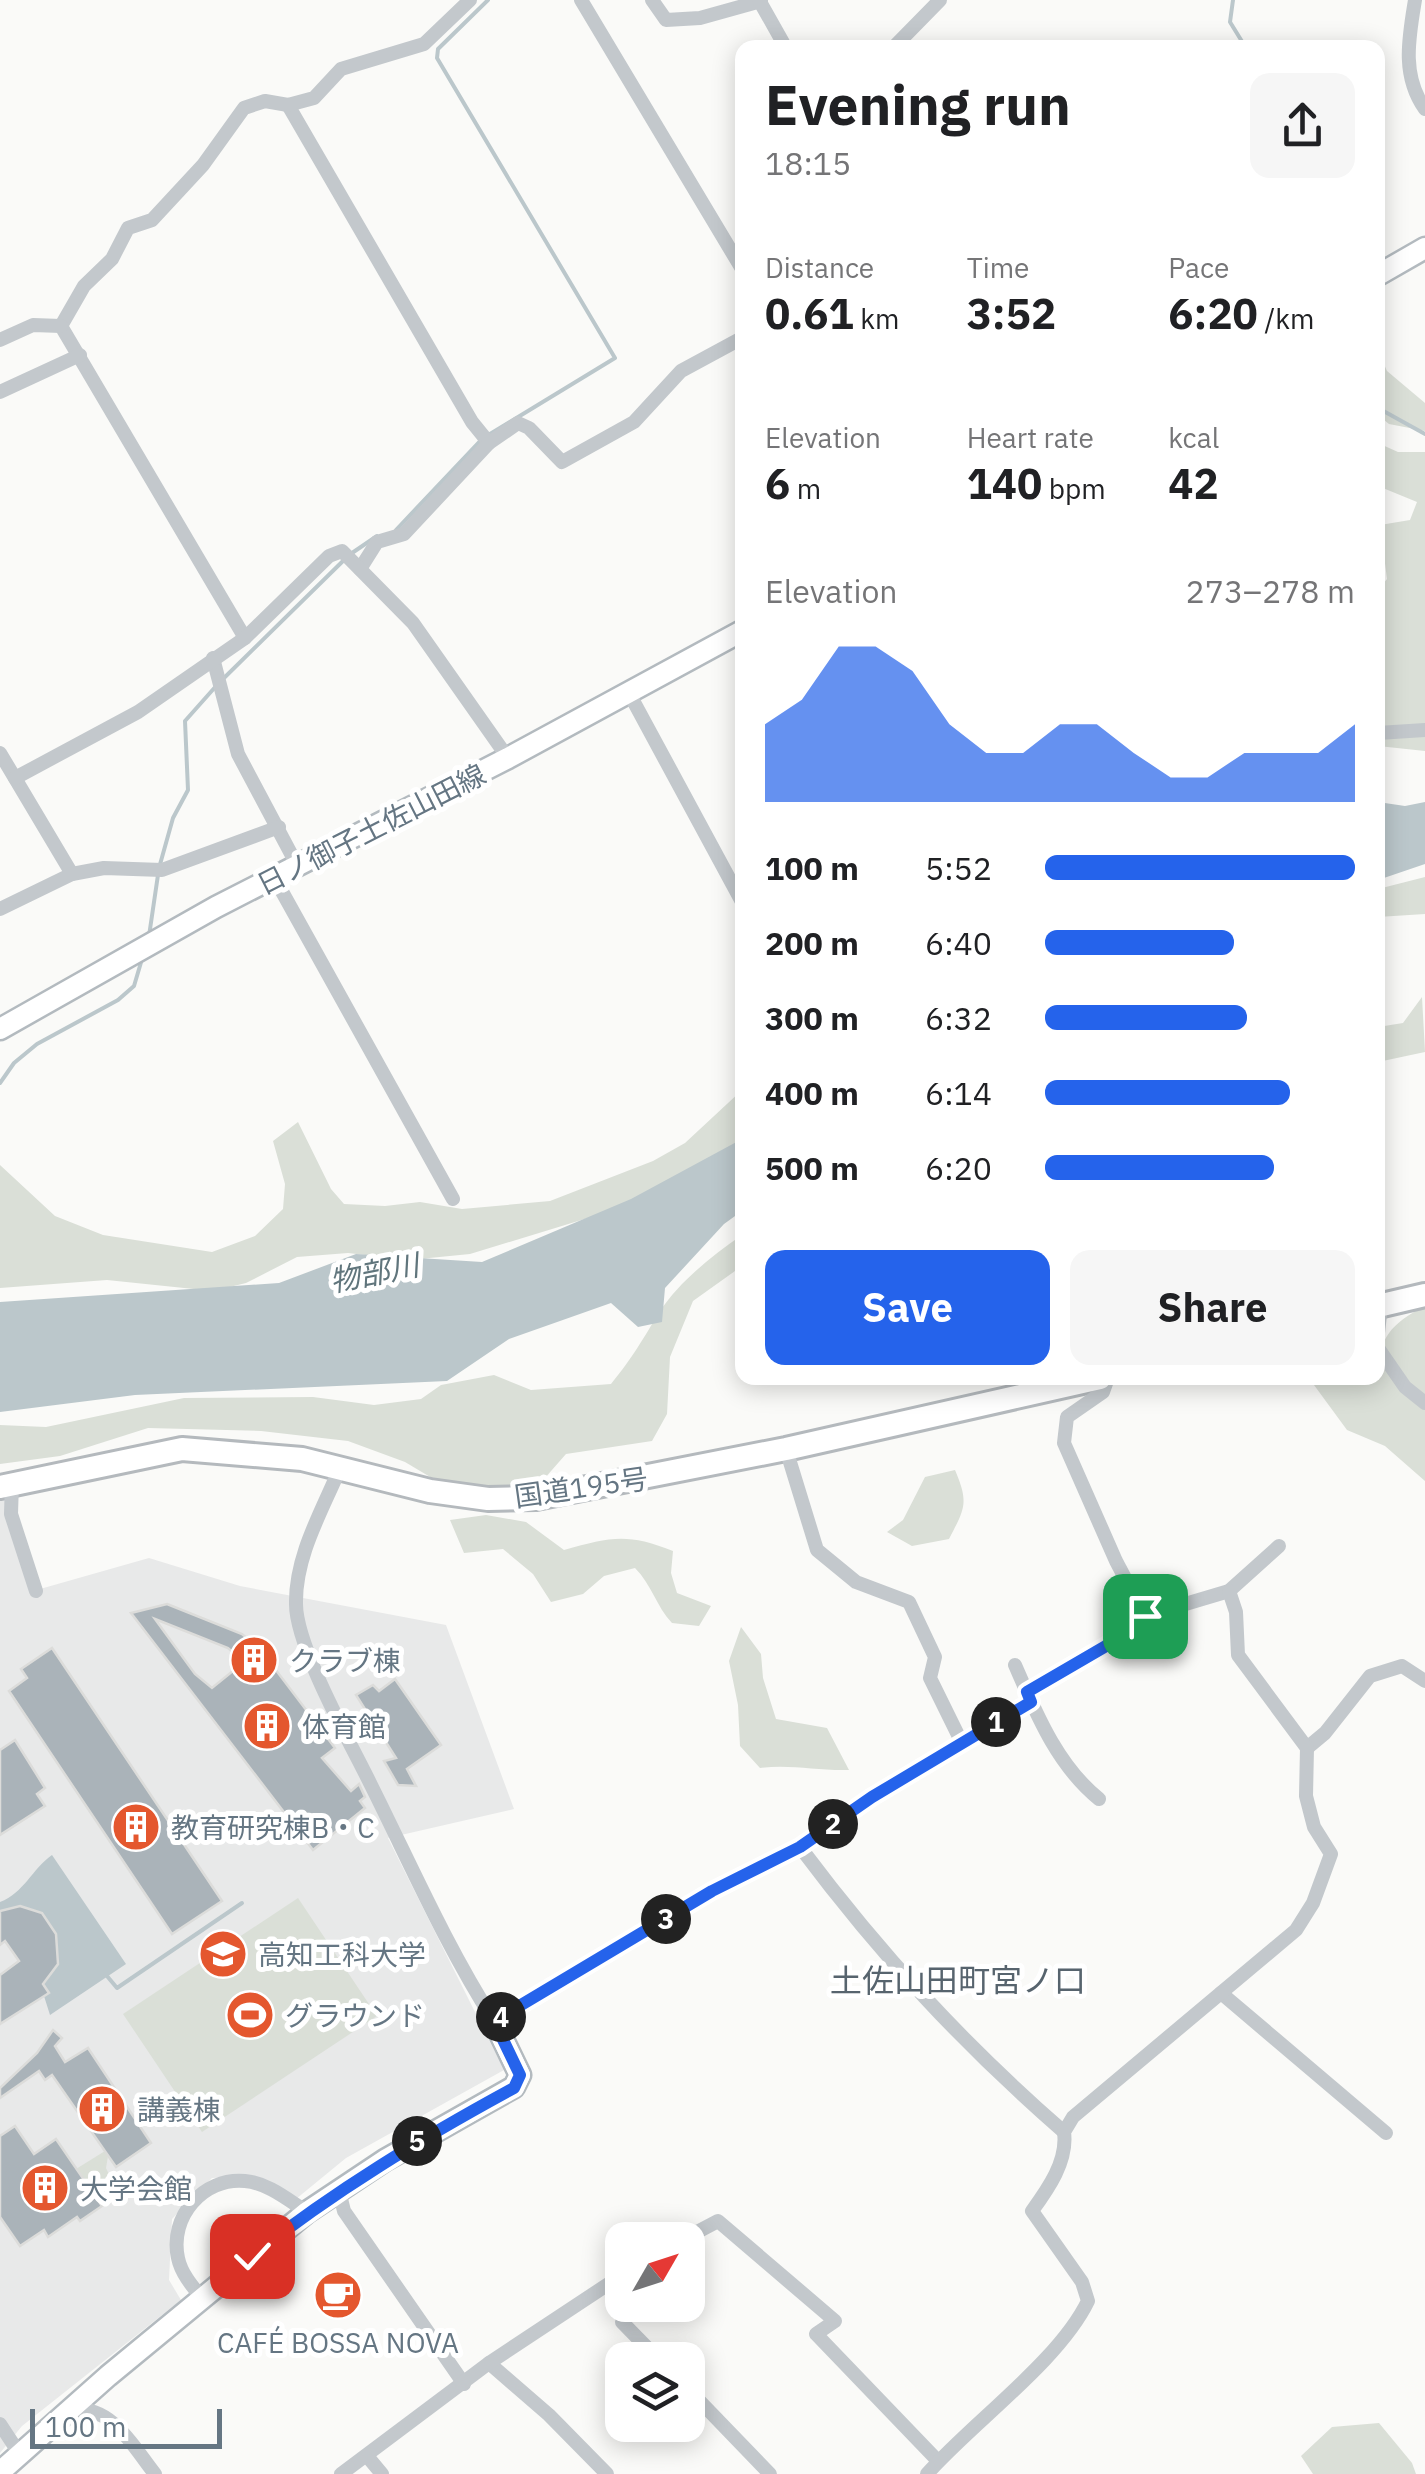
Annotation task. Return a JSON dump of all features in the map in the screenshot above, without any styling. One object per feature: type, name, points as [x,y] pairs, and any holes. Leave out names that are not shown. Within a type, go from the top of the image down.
[{"type":"highway","points":[[1385,1304],[1425,1294]]},
{"type":"highway","name":"国道195号","points":[[6,1484],[182,1449],[258,1453],[340,1468],[430,1491],[488,1499],[536,1498],[786,1449],[1069,1385]]},
{"type":"main road","points":[[1385,270],[1425,248]]},
{"type":"main road","name":"日ノ御子土佐山田線","points":[[0,1029],[156,940],[508,758],[735,635]]},
{"type":"main road","points":[[0,2472],[69,2409],[308,2212],[410,2145],[514,2088],[520,2075],[494,2021]]},
{"type":"street","points":[[61,326],[84,286],[112,259],[128,228],[152,220],[203,166],[244,108],[266,101],[288,105],[314,98],[341,69],[424,44],[470,0]]},
{"type":"street","points":[[581,0],[735,257]]},
{"type":"street","points":[[652,0],[666,20],[681,22],[760,0],[782,40]]},
{"type":"street","points":[[900,40],[940,0]]},
{"type":"street","points":[[1415,0],[1406,49],[1416,97],[1425,109]]},
{"type":"street","points":[[288,105],[472,422],[489,443]]},
{"type":"street","points":[[0,340],[33,325],[61,326]]},
{"type":"street","points":[[61,326],[245,638]]},
{"type":"street","points":[[358,566],[377,542],[404,534],[489,443],[518,423],[529,428],[562,462],[634,422],[681,371],[735,342]]},
{"type":"street","points":[[0,392],[80,354]]},
{"type":"street","points":[[15,778],[138,712],[245,638],[329,556],[342,551],[414,623],[508,758]]},
{"type":"street","points":[[213,658],[238,754],[297,865]]},
{"type":"street","points":[[629,693],[735,889]]},
{"type":"street","points":[[1385,733],[1425,730]]},
{"type":"street","points":[[0,753],[72,874]]},
{"type":"street","points":[[0,910],[72,874],[104,868],[162,870],[279,827]]},
{"type":"street","points":[[275,879],[452,1199]]},
{"type":"street","points":[[1385,1358],[1404,1387],[1425,1403]]},
{"type":"street","points":[[1105,1385],[1102,1392],[1067,1417],[1064,1443],[1145,1616]]},
{"type":"street","points":[[786,1449],[817,1550],[856,1582],[908,1602],[935,1657],[930,1678],[962,1743]]},
{"type":"street","points":[[340,1468],[303,1552],[296,1604],[298,1624],[330,1701],[462,1971],[494,2021],[712,1891],[800,1847],[872,1797],[962,1743],[1145,1616],[1228,1590],[1279,1546]]},
{"type":"street","points":[[6,1484],[36,1591]]},
{"type":"street","points":[[927,2474],[1039,2362],[1088,2301],[1082,2282],[1032,2211],[1053,2183],[1064,2132],[1073,2117],[1296,1930],[1313,1903],[1331,1854],[1314,1827],[1306,1796],[1307,1748],[1238,1655],[1236,1612],[1228,1590]]},
{"type":"street","points":[[1015,1664],[1029,1697],[1078,1782],[1099,1799]]},
{"type":"street","points":[[1307,1748],[1325,1733],[1370,1676],[1402,1666],[1425,1681]]},
{"type":"street","points":[[800,1847],[866,1936],[1000,2076],[1064,2132]]},
{"type":"street","points":[[1221,1993],[1386,2134]]},
{"type":"street","points":[[202,2298],[178,2260],[176,2242],[180,2220],[204,2191],[220,2183],[242,2180],[260,2184],[308,2212]]},
{"type":"street","points":[[339,2190],[344,2211],[464,2384]]},
{"type":"street","points":[[705,2227],[718,2220],[835,2321],[816,2334],[938,2461]]},
{"type":"street","points":[[341,2474],[489,2363],[605,2286]]},
{"type":"street","points":[[622,2322],[641,2342]]},
{"type":"street","points":[[489,2363],[549,2415],[607,2474]]},
{"type":"street","points":[[705,2407],[770,2474]]},
{"type":"street","points":[[69,2409],[99,2412],[113,2421],[155,2474]]},
{"type":"street","points":[[0,2424],[20,2453]]},
{"type":"street","points":[[368,2456],[382,2474]]},
{"type":"shaded area","points":[[1385,367],[1425,403],[1425,431],[1385,421]]},
{"type":"shaded area","points":[[1385,446],[1398,452],[1425,452],[1425,751],[1385,747],[1385,524],[1410,520],[1417,502],[1385,489]]},
{"type":"shaded area","points":[[1425,877],[1425,914],[1385,917],[1385,887]]},
{"type":"shaded area","points":[[1422,997],[1425,1052],[1385,1061],[1385,1026],[1403,1023]]},
{"type":"shaded area","points":[[735,1097],[735,1145],[711,1167],[601,1214],[470,1254],[409,1260],[348,1253],[297,1257],[246,1283],[213,1291],[107,1280],[0,1288],[0,1165],[55,1216],[103,1235],[212,1252],[255,1236],[283,1209],[285,1184],[273,1141],[298,1122],[331,1189],[344,1204],[385,1206],[420,1202],[462,1209],[550,1201],[653,1161],[685,1143]]},
{"type":"shaded area","points":[[735,1240],[735,1271],[693,1301],[670,1357],[667,1414],[652,1441],[566,1454],[537,1487],[493,1494],[447,1487],[405,1462],[348,1441],[261,1431],[148,1428],[60,1456],[0,1464],[0,1425],[46,1427],[184,1398],[313,1397],[374,1405],[421,1399],[441,1385],[494,1375],[531,1390],[611,1384],[677,1289]]},
{"type":"shaded area","points":[[1425,1306],[1425,1481],[1385,1446],[1347,1430],[1314,1385],[1385,1385],[1385,1340],[1403,1319]]},
{"type":"shaded area","points":[[955,1470],[963,1505],[949,1539],[912,1546],[887,1532],[903,1520],[925,1477]]},
{"type":"shaded area","name":"高知工科大学","points":[[4,1492],[40,1589],[149,1558],[240,1586],[446,1625],[514,1809],[388,1838],[504,2070],[346,2158],[296,2199],[251,2176],[212,2178],[172,2219],[169,2280],[181,2300],[22,2426],[0,2453],[0,1494]]},
{"type":"shaded area","points":[[486,1515],[526,1522],[564,1550],[594,1542],[631,1539],[673,1551],[671,1573],[677,1593],[711,1606],[699,1626],[672,1623],[635,1568],[604,1576],[583,1594],[551,1602],[533,1574],[503,1549],[464,1553],[450,1520]]},
{"type":"shaded area","points":[[741,1627],[761,1654],[763,1678],[776,1719],[827,1728],[849,1770],[760,1768],[740,1746],[738,1705],[729,1661]]},
{"type":"shaded area","name":"グラウンド","points":[[298,1898],[377,2016],[202,2132],[123,2014]]},
{"type":"shaded area","points":[[105,2151],[112,2181],[127,2180],[132,2170],[139,2181],[102,2206],[76,2169]]},
{"type":"shaded area","points":[[1379,2423],[1412,2463],[1416,2474],[1313,2474],[1301,2456],[1332,2427]]},
{"type":"water","points":[[1425,802],[1425,864],[1385,878],[1385,803],[1405,806]]},
{"type":"water","name":"物部川","points":[[735,1143],[735,1216],[665,1288],[662,1322],[638,1327],[611,1303],[509,1339],[447,1381],[135,1395],[0,1412],[0,1302],[279,1283],[356,1254],[482,1262],[631,1199]]},
{"type":"water","points":[[52,1855],[126,1964],[50,2015],[44,1996],[49,1993],[43,1984],[58,1963],[56,1934],[0,1911],[0,1902],[15,1893]]},
{"type":"building","points":[[167,1604],[242,1634],[260,1649],[335,1748],[322,1758],[351,1791],[359,1784],[365,1797],[360,1801],[365,1808],[313,1850],[131,1613]],"holes":[[[155,1619],[228,1648],[244,1662],[212,1688],[195,1674]]]},
{"type":"building","name":"教育研究棟B・C","points":[[52,1648],[222,1901],[172,1934],[9,1691],[27,1678],[21,1669]]},
{"type":"building","points":[[395,1679],[441,1745],[407,1769],[416,1786],[398,1785],[384,1761],[396,1758],[356,1695],[373,1685],[379,1691]]},
{"type":"building","points":[[15,1740],[45,1788],[37,1794],[45,1806],[0,1835],[0,1750]]},
{"type":"building","points":[[20,1906],[42,1913],[56,1934],[58,1964],[43,1984],[49,1993],[0,2024],[0,1975],[19,1961],[5,1941],[0,1945],[0,1911]]},
{"type":"building","name":"講義棟","points":[[53,2030],[62,2038],[55,2046],[65,2062],[88,2048],[151,2143],[116,2167],[52,2075],[45,2080],[39,2071],[0,2098],[0,2088],[37,2053]]},
{"type":"building","name":"大学会館","points":[[15,2126],[34,2154],[56,2139],[102,2206],[48,2237],[44,2230],[20,2246],[0,2217],[0,2136]]},
{"type":"waterway","points":[[488,0],[438,49],[437,58],[615,358],[490,434]]},
{"type":"waterway","points":[[1233,0],[1230,22],[1241,40]]},
{"type":"waterway","points":[[1385,412],[1425,434]]},
{"type":"waterway","points":[[396,530],[482,439]]},
{"type":"waterway","points":[[352,553],[377,536]]},
{"type":"waterway","points":[[224,678],[345,559]]},
{"type":"waterway","points":[[149,936],[159,868],[173,818],[188,790],[185,721],[217,685]]},
{"type":"waterway","points":[[0,1083],[14,1063],[37,1044],[118,1000],[134,986],[142,959]]},
{"type":"waterway","points":[[107,1976],[117,1988],[242,1903]]},
{"type":"place","name":"クラブ棟","points":[[254,1660]]},
{"type":"place","name":"体育館","points":[[267,1726]]},
{"type":"place","name":"教育研究棟B・C","points":[[136,1827]]},
{"type":"place","name":"高知工科大学","points":[[223,1954]]},
{"type":"place","name":"グラウンド","points":[[250,2015]]},
{"type":"place","name":"講義棟","points":[[102,2109]]},
{"type":"place","name":"大学会館","points":[[45,2188]]},
{"type":"place","name":"CAFÉ BOSSA NOVA","points":[[338,2295]]},
{"type":"district","name":"土佐山田町宮ノ口","points":[[958,1980]]},
{"type":"route","points":[[252,2256],[385,2160],[514,2088],[520,2075],[494,2021],[712,1891],[800,1847],[905,1776],[1031,1702],[1027,1692],[1106,1646],[1145,1616]]}]
